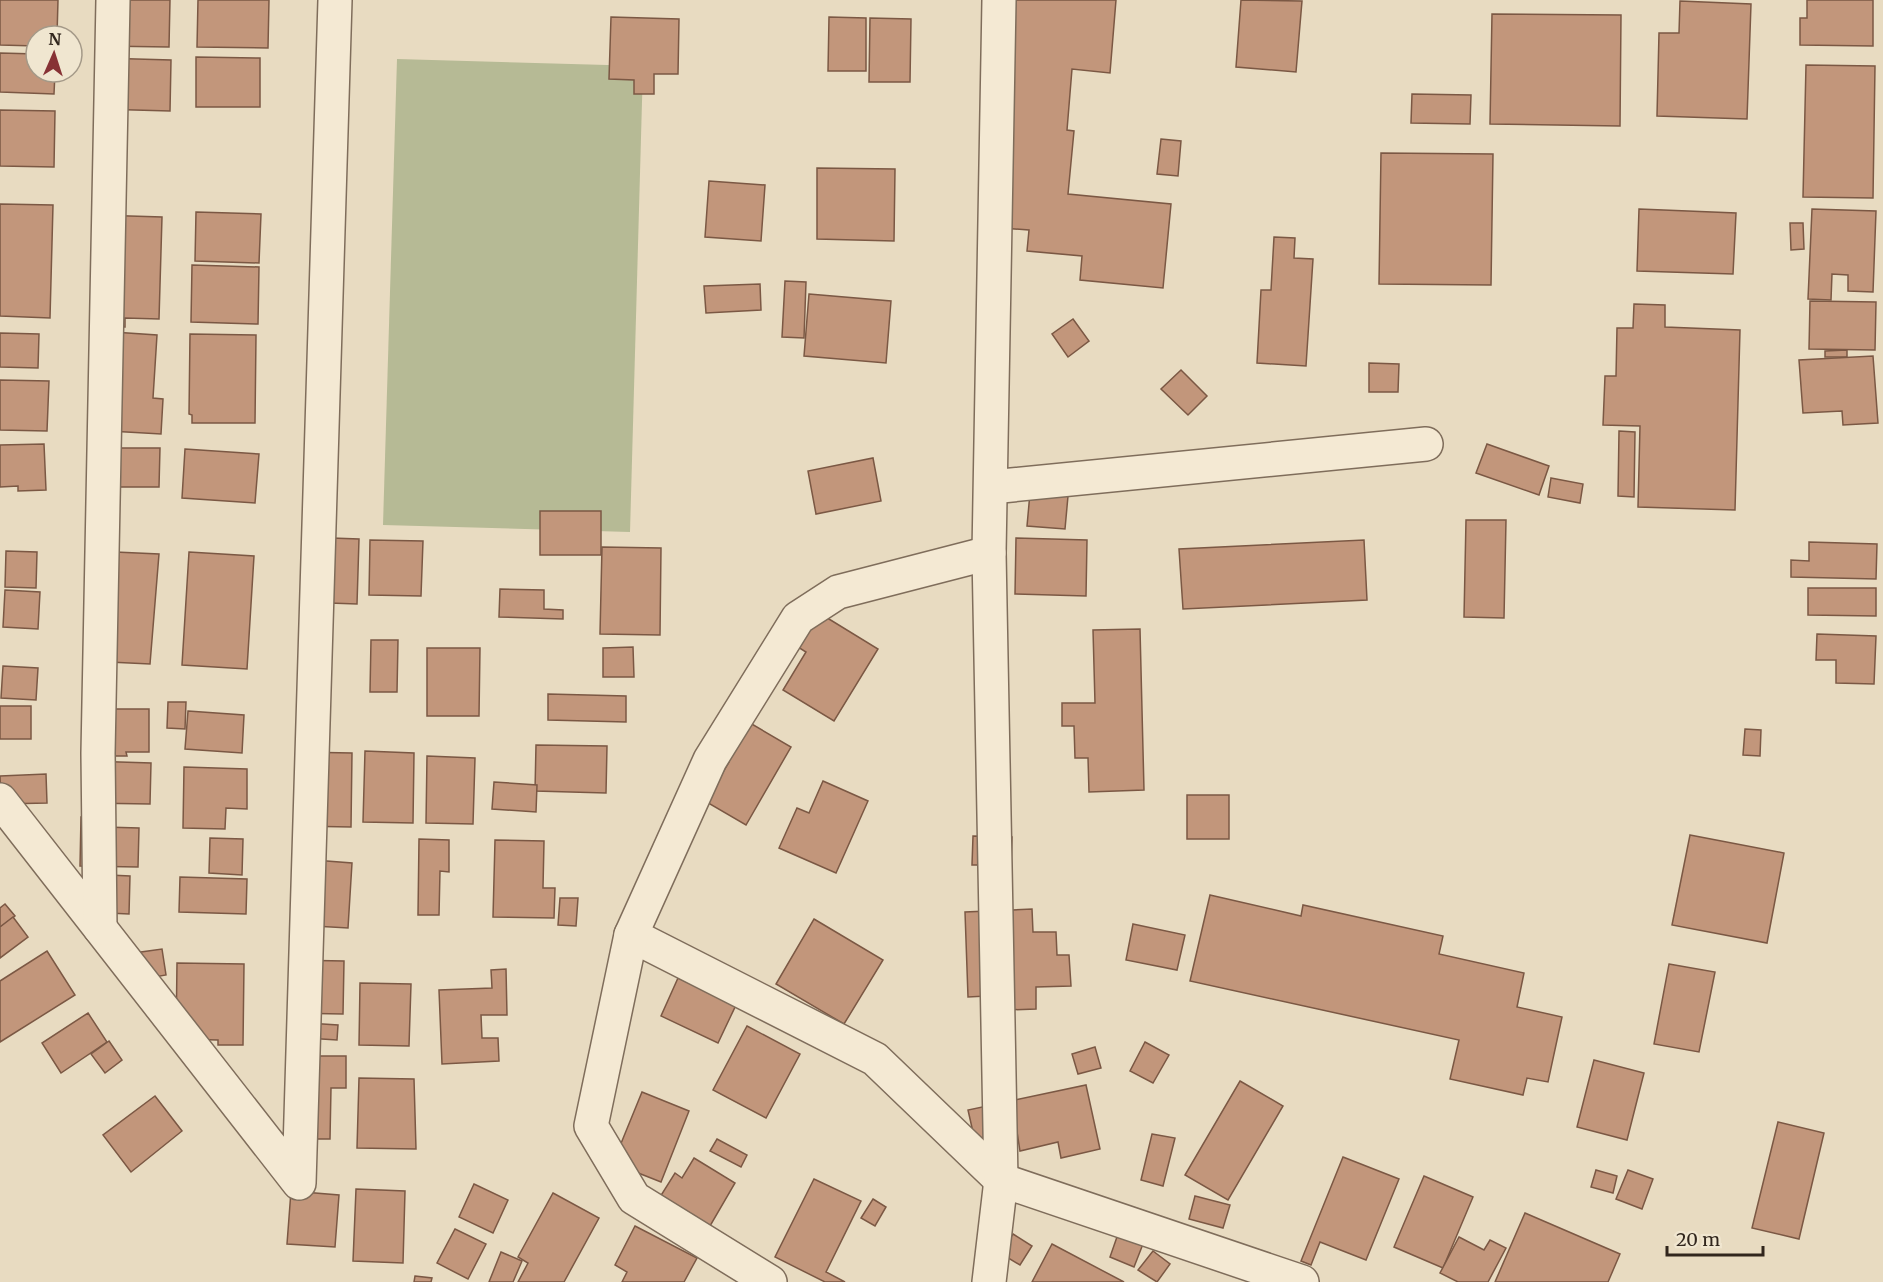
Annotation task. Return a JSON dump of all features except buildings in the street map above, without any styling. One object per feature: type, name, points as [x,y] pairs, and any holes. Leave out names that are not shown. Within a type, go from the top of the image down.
[{"type":"street","points":[[100,928],[98,753],[113,0]]},
{"type":"street","points":[[0,800],[299,1183],[336,0]]},
{"type":"street","points":[[989,1282],[1001,1180],[989,553],[999,0]]},
{"type":"street","points":[[991,487],[1426,444]]},
{"type":"street","points":[[770,1282],[634,1198],[591,1126],[631,935],[710,760],[798,618],[838,592],[989,553]]},
{"type":"street","points":[[631,935],[875,1059],[1001,1180],[1302,1282]]},
{"type":"green space","points":[[397,59],[643,66],[630,532],[383,525]]}]
